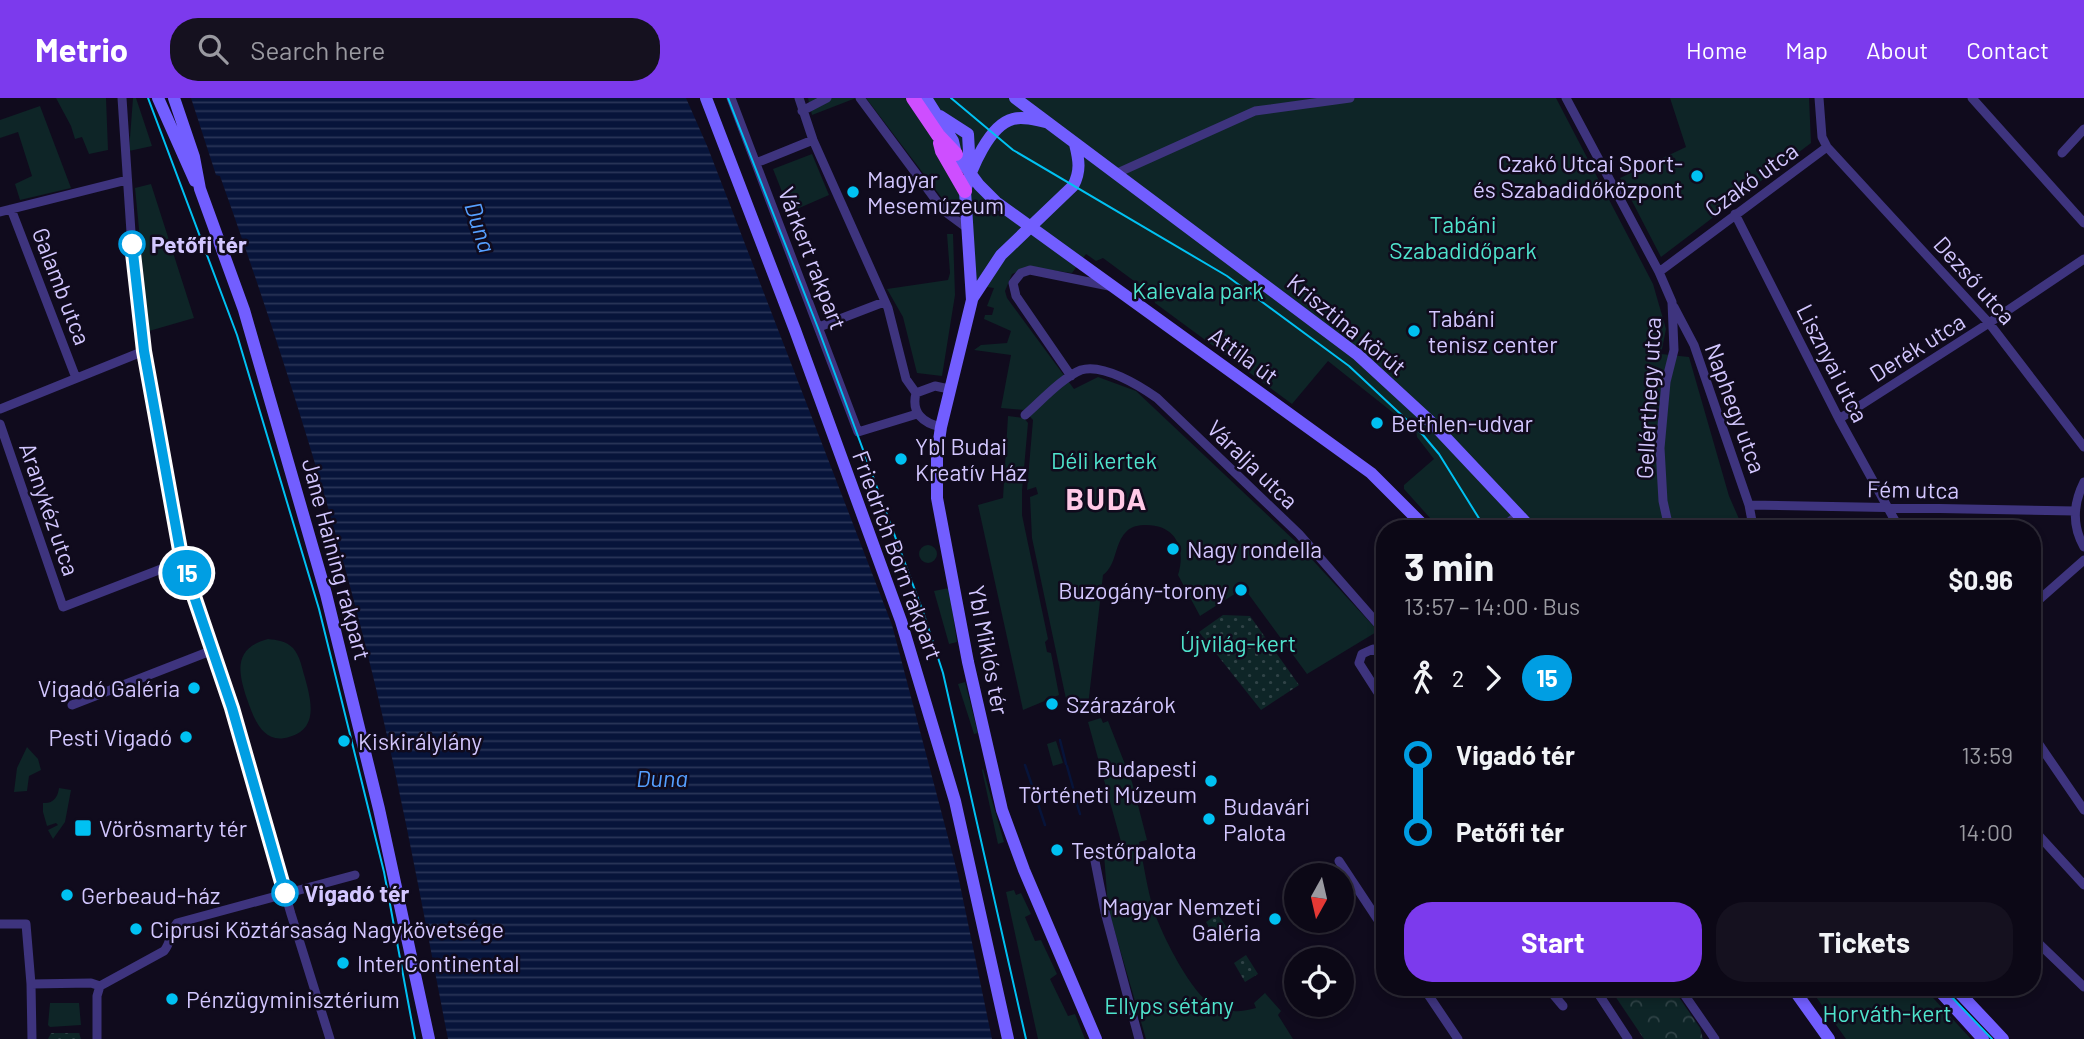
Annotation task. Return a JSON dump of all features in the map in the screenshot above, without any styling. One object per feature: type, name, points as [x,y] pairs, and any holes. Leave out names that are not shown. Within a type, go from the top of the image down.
[{"type":"main road","points":[[158,98],[188,170],[200,189]]},
{"type":"main road","name":"Jane Haining rakpart","points":[[174,98],[194,157],[200,189],[244,310],[313,545],[379,809],[429,1039]]},
{"type":"main road","name":"Friedrich Born rakpart","points":[[706,98],[795,330],[901,621],[955,801],[1008,1039]]},
{"type":"main road","points":[[913,98],[932,116],[968,134],[970,174]]},
{"type":"main road","name":"Attila út","points":[[926,98],[932,116],[953,141],[956,154],[996,202],[1371,473],[1419,520]]},
{"type":"main road","name":"Krisztina körút","points":[[1015,98],[1358,355],[1433,424],[1524,520]]},
{"type":"main road","points":[[932,116],[942,151],[965,191]]},
{"type":"main road","points":[[972,300],[965,191],[976,157],[1002,124],[1023,117],[1046,122]]},
{"type":"main road","points":[[938,135],[956,154]]},
{"type":"main road","points":[[972,300],[1001,255],[1075,183],[1080,163],[1075,144]]},
{"type":"main road","name":"Ybl Miklós tér","points":[[972,300],[941,427],[937,454],[937,498],[999,798],[1027,877],[1096,1039]]},
{"type":"main road","points":[[1798,996],[1829,1039]]},
{"type":"main road","points":[[1944,996],[1983,1039]]},
{"type":"main road","points":[[1962,996],[2003,1039]]},
{"type":"street","name":"Várkert rakpart","points":[[731,98],[858,432],[917,414]]},
{"type":"street","points":[[799,98],[813,140],[884,302],[906,379],[916,393],[914,405],[917,414],[923,421],[941,427]]},
{"type":"street","points":[[802,111],[827,98]]},
{"type":"street","points":[[860,98],[944,211],[967,228]]},
{"type":"street","points":[[1115,174],[1255,111],[1350,98]]},
{"type":"street","points":[[1566,98],[1659,272]]},
{"type":"street","name":"Czakó utca","points":[[1659,272],[1827,147],[1822,137],[1819,98]]},
{"type":"street","points":[[1972,98],[2084,223]]},
{"type":"street","points":[[124,100],[127,180],[144,351],[182,561],[247,758],[330,1039]]},
{"type":"street","points":[[2062,153],[2084,129]]},
{"type":"street","points":[[756,163],[813,140]]},
{"type":"street","name":"Dezső utca","points":[[1827,147],[1989,323],[2084,447]]},
{"type":"street","points":[[0,212],[127,180]]},
{"type":"street","name":"Galamb utca","points":[[12,209],[76,378]]},
{"type":"street","name":"Lisznyai utca","points":[[1735,214],[1839,419],[1894,520]]},
{"type":"street","name":"Derék utca","points":[[1839,419],[2084,259]]},
{"type":"street","points":[[1025,415],[1071,376],[1016,296],[1013,289],[1016,278],[1030,270],[1114,288]]},
{"type":"street","name":"Gellérthegy utca","points":[[1659,272],[1672,302],[1674,350],[1666,382],[1660,449],[1663,501],[1667,520]]},
{"type":"street","points":[[819,327],[884,302]]},
{"type":"street","name":"Naphegy utca","points":[[1672,302],[1694,345],[1752,520]]},
{"type":"street","points":[[0,409],[144,351]]},
{"type":"street","name":"Váralja utca","points":[[1071,376],[1087,369],[1102,371],[1134,383],[1157,398],[1299,534],[1376,622]]},
{"type":"street","points":[[916,393],[935,386],[949,389]]},
{"type":"street","name":"Aranykéz utca","points":[[0,424],[64,607],[182,561]]},
{"type":"street","points":[[2084,482],[2075,511],[2076,527],[2084,547]]},
{"type":"street","name":"Fém utca","points":[[1749,505],[2075,511]]},
{"type":"street","points":[[1511,520],[1518,514]]},
{"type":"street","points":[[2041,598],[2084,560]]},
{"type":"street","points":[[1376,651],[1373,649],[1362,654],[1359,663],[1376,690]]},
{"type":"street","points":[[72,705],[213,650]]},
{"type":"street","points":[[2041,747],[2082,804]]},
{"type":"street","points":[[2041,838],[2084,885]]},
{"type":"street","points":[[1094,856],[1105,912],[1139,1039]]},
{"type":"street","points":[[1339,861],[1376,917]]},
{"type":"street","points":[[97,1039],[97,996],[100,986],[164,951],[177,923],[355,875]]},
{"type":"street","points":[[0,924],[26,924],[32,1039]]},
{"type":"street","points":[[2041,946],[2084,988]]},
{"type":"street","points":[[31,984],[91,983],[100,986]]},
{"type":"street","points":[[1429,996],[1458,1039]]},
{"type":"street","points":[[1555,996],[1563,1006]]},
{"type":"street","points":[[1600,996],[1628,1039]]},
{"type":"street","points":[[1685,996],[1715,1039]]},
{"type":"green space","points":[[56,98],[106,98],[108,150],[89,154],[82,137],[75,139]]},
{"type":"green space","points":[[133,98],[136,98],[152,146],[129,151]]},
{"type":"green space","points":[[808,98],[856,98],[812,115]]},
{"type":"green space","points":[[866,98],[1556,98],[1653,284],[1666,329],[1661,354],[1689,357],[1729,496],[1740,520],[1432,520],[1404,489],[1404,485],[1434,459],[1417,437],[1416,431],[1328,361],[1292,404],[1155,303],[1153,295],[1103,258],[1096,261],[1086,254],[1072,273],[1042,269],[1020,271],[1012,274],[1005,291],[1007,298],[1074,389],[1098,377],[1136,391],[1295,541],[1376,629],[1376,632],[1307,674],[1244,588],[1200,616],[1178,575],[1180,548],[1172,534],[1157,526],[1135,526],[1122,537],[1111,566],[1103,575],[1088,706],[1069,713],[1032,538],[1030,497],[1038,494],[1036,487],[1027,490],[1033,420],[1024,410],[1001,408],[1011,355],[974,350],[981,345],[1007,343],[1011,331],[984,319],[985,315],[992,315],[994,308],[987,306],[994,288],[973,285],[970,220],[948,206]]},
{"type":"green space","name":"Czakó Utcai Sport- és Szabadidőközpont","points":[[1670,98],[1809,98],[1811,143],[1661,257],[1620,178],[1686,147]]},
{"type":"green space","points":[[40,106],[71,188],[20,200],[15,184],[32,176],[18,132],[0,138],[0,120]]},
{"type":"green space","points":[[812,154],[829,195],[790,212],[773,169]]},
{"type":"green space","points":[[151,184],[194,318],[149,331],[135,188]]},
{"type":"green space","points":[[947,234],[953,234],[955,295],[942,376],[917,373],[903,317],[887,289],[948,280],[950,273]]},
{"type":"green space","points":[[1008,416],[1024,418],[1028,423],[1022,515],[1048,639],[1045,642],[1047,652],[1051,653],[1059,695],[1023,710],[978,505],[1003,498]]},
{"type":"green space","points":[[928,545],[934,548],[937,554],[934,560],[928,563],[922,560],[919,554],[922,548]]},
{"type":"green space","points":[[949,588],[957,642],[949,644],[934,591]]},
{"type":"green space","name":"Újvilág-kert","points":[[1223,615],[1250,616],[1299,685],[1261,710],[1199,632]]},
{"type":"green space","points":[[268,639],[284,642],[295,651],[309,695],[309,721],[299,733],[289,737],[272,737],[261,728],[250,707],[240,671],[241,662],[249,648]]},
{"type":"green space","points":[[965,682],[978,733],[974,734],[958,684]]},
{"type":"green space","name":"Ellyps sétány","points":[[1101,718],[1103,723],[1108,721],[1132,782],[1147,840],[1139,842],[1158,922],[1187,977],[1205,1000],[1224,1010],[1256,1008],[1254,1003],[1265,993],[1281,1011],[1278,1015],[1293,1039],[1146,1039],[1108,908],[1104,854],[1123,849],[1088,722]]},
{"type":"green space","points":[[1056,741],[1063,763],[1053,766],[1047,744]]},
{"type":"green space","points":[[27,747],[38,759],[41,770],[29,776],[27,791],[14,792],[17,768]]},
{"type":"green space","points":[[982,770],[1004,842],[998,844]]},
{"type":"green space","points":[[59,788],[71,790],[65,822],[53,839],[48,830],[58,825],[56,823],[47,826],[43,803],[54,799]]},
{"type":"green space","points":[[1014,890],[1016,895],[1021,893],[1031,914],[1025,917],[1035,941],[1041,940],[1057,974],[1050,979],[1068,1016],[1075,1014],[1085,1039],[1038,1039],[1006,892]]},
{"type":"green space","points":[[1218,914],[1230,933],[1217,941],[1206,922]]},
{"type":"green space","points":[[1246,955],[1258,974],[1245,982],[1234,963]]},
{"type":"green space","points":[[1615,996],[1678,996],[1700,1028],[1703,1039],[1644,1039]]},
{"type":"green space","name":"Horváth-kert","points":[[1815,996],[1931,996],[1971,1039],[1846,1039]]},
{"type":"green space","points":[[50,1003],[79,1003],[81,1025],[50,1027]]},
{"type":"green space","points":[[51,1033],[79,1033],[81,1039],[48,1039]]},
{"type":"water","name":"Duna","points":[[191,98],[686,98],[708,148],[892,625],[958,875],[992,1039],[448,1039],[393,763],[356,609],[302,422],[220,176],[216,175]]},
{"type":"waterway","points":[[1060,740],[1066,764]]},
{"type":"waterway","points":[[1025,765],[1038,803]]},
{"type":"waterway","points":[[1067,766],[1074,791]]},
{"type":"waterway","points":[[1074,794],[1080,814]]},
{"type":"waterway","points":[[1038,804],[1045,825]]},
{"type":"tram line","points":[[148,98],[237,335],[319,609],[384,872],[415,1039]]},
{"type":"tram line","points":[[728,98],[818,328],[943,673],[1026,1039]]},
{"type":"tram line","points":[[951,98],[1013,150],[1227,276],[1349,366],[1423,435],[1439,454],[1480,520]]},
{"type":"tram line","points":[[1951,996],[1992,1039]]},
{"type":"bus line","name":"15","points":[[132,244],[144,351],[182,561],[232,708],[285,893]]},
{"type":"place","name":"Czakó Utcai Sport- és Szabadidőközpont","points":[[1697,176]]},
{"type":"place","name":"Magyar Mesemúzeum","points":[[853,192]]},
{"type":"place","name":"Petőfi tér","points":[[132,244]]},
{"type":"place","name":"Tabáni tenisz center","points":[[1414,331]]},
{"type":"place","name":"Bethlen-udvar","points":[[1377,423]]},
{"type":"place","name":"Ybl Budai Kreatív Ház","points":[[901,459]]},
{"type":"place","name":"Nagy rondella","points":[[1173,549]]},
{"type":"place","name":"Buzogány-torony","points":[[1241,590]]},
{"type":"place","name":"Vigadó Galéria","points":[[194,688]]},
{"type":"place","name":"Szárazárok","points":[[1052,704]]},
{"type":"place","name":"Pesti Vigadó","points":[[186,737]]},
{"type":"place","name":"Kiskirálylány","points":[[344,741]]},
{"type":"place","name":"Budapesti Történeti Múzeum","points":[[1211,781]]},
{"type":"place","name":"Budavári Palota","points":[[1209,819]]},
{"type":"place","name":"Vörösmarty tér","points":[[83,828]]},
{"type":"place","name":"Testőrpalota","points":[[1057,850]]},
{"type":"place","name":"Vigadó tér","points":[[285,893]]},
{"type":"place","name":"Gerbeaud-ház","points":[[67,895]]},
{"type":"place","name":"Magyar Nemzeti Galéria","points":[[1275,919]]},
{"type":"place","name":"Ciprusi Köztársaság Nagykövetsége","points":[[136,929]]},
{"type":"place","name":"InterContinental","points":[[343,963]]},
{"type":"place","name":"Pénzügyminisztérium","points":[[172,999]]},
{"type":"district","name":"BUDA","points":[[1107,498]]},
{"type":"park label","name":"Tabáni Szabadidőpark","points":[[1463,237]]},
{"type":"park label","name":"Kalevala park","points":[[1198,290]]},
{"type":"park label","name":"Déli kertek","points":[[1104,460]]}]
